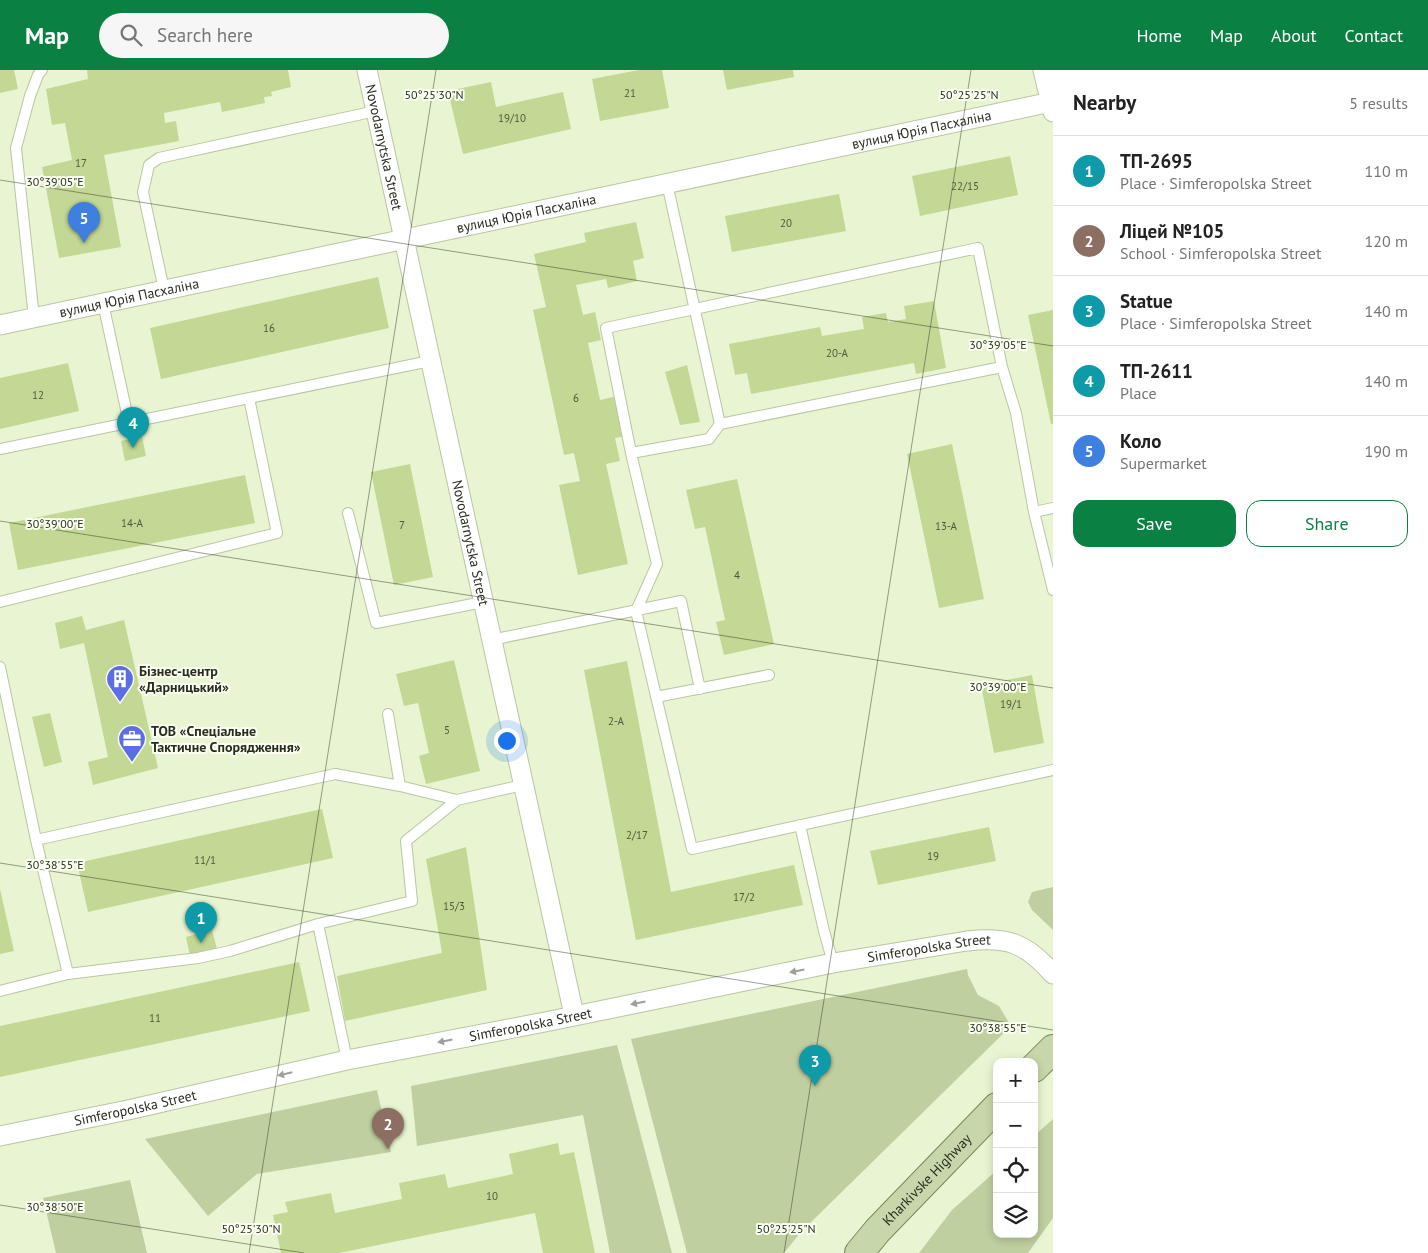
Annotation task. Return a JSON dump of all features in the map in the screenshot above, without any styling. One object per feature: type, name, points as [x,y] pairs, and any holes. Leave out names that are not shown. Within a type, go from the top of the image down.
[{"type":"main road","points":[[1038,1064],[1053,1049]]},
{"type":"main road","name":"Kharkivske Highway","points":[[859,1253],[878,1230],[993,1111]]},
{"type":"street","name":"Novodarnytska Street","points":[[367,70],[574,1015]]},
{"type":"street","points":[[1043,70],[1052,107]]},
{"type":"street","name":"вулиця Юрія Пасхаліна","points":[[0,325],[667,184],[1052,107]]},
{"type":"street","name":"Simferopolska Street","points":[[0,1136],[128,1110],[347,1060],[833,963],[989,938],[1013,942],[1033,953],[1053,974]]},
{"type":"lane","points":[[34,318],[16,148],[30,96],[38,75],[42,70]]},
{"type":"lane","points":[[164,290],[143,192],[149,166],[159,158],[376,111]]},
{"type":"lane","points":[[667,184],[720,424]]},
{"type":"lane","points":[[1053,590],[1034,512],[1016,413],[1002,367],[978,248],[606,328],[631,453],[657,564],[636,611],[692,849],[1053,770]]},
{"type":"lane","points":[[103,303],[129,423]]},
{"type":"lane","points":[[0,449],[430,362]]},
{"type":"lane","points":[[631,453],[709,439],[720,424],[1002,367]]},
{"type":"lane","points":[[0,602],[278,533],[249,398]]},
{"type":"lane","points":[[1034,512],[1053,508]]},
{"type":"lane","points":[[348,513],[376,623],[483,602]]},
{"type":"lane","points":[[492,640],[681,600],[700,689]]},
{"type":"lane","points":[[0,667],[36,840],[68,974]]},
{"type":"lane","points":[[656,698],[769,675]]},
{"type":"lane","points":[[388,714],[400,786]]},
{"type":"lane","points":[[36,840],[335,774],[400,786],[457,800]]},
{"type":"lane","points":[[0,990],[68,974],[198,958],[230,951],[318,924],[412,901],[406,841],[457,800],[523,785]]},
{"type":"lane","points":[[800,825],[833,963]]},
{"type":"lane","points":[[318,924],[347,1060]]},
{"type":"green space","points":[[1053,887],[1053,930],[1032,910],[1028,902],[1032,892]]},
{"type":"green space","points":[[967,969],[978,995],[999,1006],[1011,1026],[801,1232],[784,1253],[687,1253],[631,1039]]},
{"type":"green space","points":[[617,1045],[672,1253],[610,1253],[583,1115],[417,1146],[411,1086]]},
{"type":"green space","points":[[377,1090],[391,1152],[257,1174],[208,1216],[145,1139]]},
{"type":"green space","points":[[1053,1119],[1053,1218],[1028,1253],[919,1253],[952,1210],[993,1174],[993,1238],[1038,1238],[1038,1132]]},
{"type":"green space","points":[[130,1180],[147,1253],[56,1253],[43,1198]]},
{"type":"building","points":[[0,70],[14,70],[18,89],[0,93]]},
{"type":"building","points":[[87,70],[288,70],[291,87],[271,92],[272,96],[264,97],[265,103],[222,112],[220,102],[164,113],[165,123],[176,121],[179,141],[104,155],[121,247],[59,258],[42,167],[72,160],[65,123],[52,125],[46,89],[88,79]]},
{"type":"building","points":[[639,70],[662,70],[669,108],[600,121],[592,79]]},
{"type":"building","points":[[723,70],[793,70],[794,77],[727,90]]},
{"type":"building","points":[[491,82],[496,107],[563,92],[571,129],[463,154],[448,91]]},
{"type":"building","points":[[1010,156],[1018,195],[920,216],[912,176]]},
{"type":"building","points":[[839,194],[846,231],[732,252],[725,216]]},
{"type":"building","points":[[636,222],[644,258],[633,261],[637,281],[608,288],[606,279],[576,285],[583,315],[595,312],[601,340],[588,343],[600,400],[617,396],[626,436],[615,438],[620,461],[606,464],[628,564],[578,575],[559,485],[580,481],[574,453],[564,455],[533,310],[546,307],[534,254],[586,242],[584,233]]},
{"type":"building","points":[[378,277],[389,328],[161,379],[150,328]]},
{"type":"building","points":[[934,301],[946,368],[916,374],[914,363],[751,394],[747,373],[735,375],[729,344],[820,327],[822,336],[864,329],[862,317],[886,313],[888,322],[906,319],[904,306]]},
{"type":"building","points":[[1053,310],[1053,424],[1051,424],[1028,315]]},
{"type":"building","points":[[68,363],[79,411],[0,429],[0,378]]},
{"type":"building","points":[[687,365],[700,422],[680,425],[665,372]]},
{"type":"building","points":[[142,436],[146,456],[125,461],[121,441]]},
{"type":"building","points":[[952,444],[984,599],[939,608],[907,454]]},
{"type":"building","points":[[410,464],[433,577],[394,585],[371,472]]},
{"type":"building","points":[[245,475],[255,523],[18,570],[9,523]]},
{"type":"building","points":[[737,479],[774,644],[724,655],[716,622],[725,620],[705,527],[695,529],[686,490]]},
{"type":"building","name":"Бізнес-центр «Дарницький»","points":[[82,616],[86,630],[124,620],[158,768],[93,785],[88,762],[108,757],[84,643],[60,649],[55,623]]},
{"type":"building","points":[[454,660],[480,771],[426,784],[419,756],[429,753],[418,703],[404,706],[396,674]]},
{"type":"building","points":[[627,661],[671,892],[794,865],[803,905],[636,940],[584,670]]},
{"type":"building","points":[[1032,675],[1044,743],[994,753],[981,685]]},
{"type":"building","points":[[50,713],[62,762],[44,767],[32,717]]},
{"type":"building","points":[[322,809],[333,858],[88,912],[77,863]]},
{"type":"building","points":[[989,827],[996,861],[878,885],[870,851]]},
{"type":"building","points":[[466,847],[487,990],[345,1021],[337,976],[442,953],[426,859]]},
{"type":"building","points":[[0,889],[14,951],[0,954]]},
{"type":"building","points":[[212,930],[217,949],[190,956],[186,937]]},
{"type":"building","points":[[299,962],[310,1011],[0,1077],[0,1026]]},
{"type":"building","points":[[558,1143],[560,1155],[574,1152],[595,1253],[543,1253],[535,1213],[339,1253],[281,1253],[273,1215],[288,1212],[285,1202],[331,1193],[335,1213],[402,1199],[399,1183],[445,1174],[448,1188],[513,1174],[509,1154]]},
{"type":"place","name":"Коло","points":[[84,243]]},
{"type":"place","name":"ТП-2611","points":[[133,448]]},
{"type":"place","name":"Бізнес-центр «Дарницький»","points":[[120,703]]},
{"type":"place","name":"ТОВ «Спеціальне Тактичне Спорядження»","points":[[132,763]]},
{"type":"place","name":"ТП-2695","points":[[201,943]]},
{"type":"place","name":"Statue","points":[[815,1086]]},
{"type":"place","name":"Ліцей №105","points":[[388,1149]]}]
